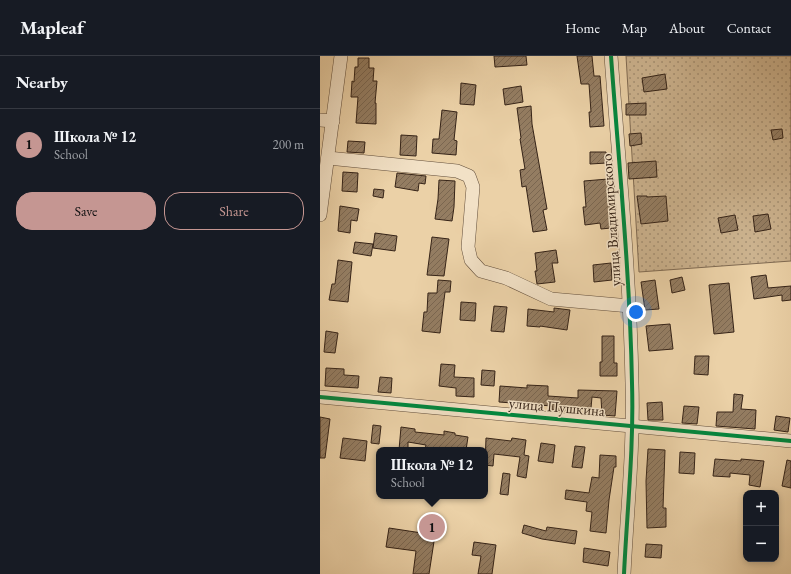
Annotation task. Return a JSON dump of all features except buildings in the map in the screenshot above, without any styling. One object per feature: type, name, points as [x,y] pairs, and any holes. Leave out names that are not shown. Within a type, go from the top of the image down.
[{"type":"street","points":[[320,215],[328,158],[326,120],[341,56]]},
{"type":"street","name":"улица Владимирского","points":[[611,56],[630,306],[632,385],[632,426],[624,574]]},
{"type":"street","points":[[328,158],[457,171],[469,176],[473,187],[468,247],[471,260],[481,271],[506,278],[550,299],[630,306]]},
{"type":"street","name":"улица Пушкина","points":[[320,397],[791,441]]},
{"type":"shaded area","points":[[626,56],[791,56],[791,261],[639,272]]},
{"type":"cycle path","points":[[611,56],[627,260],[631,342],[631,455],[624,574]]},
{"type":"cycle path","points":[[320,397],[791,441]]},
{"type":"place","name":"Школа № 12","points":[[432,527]]}]
